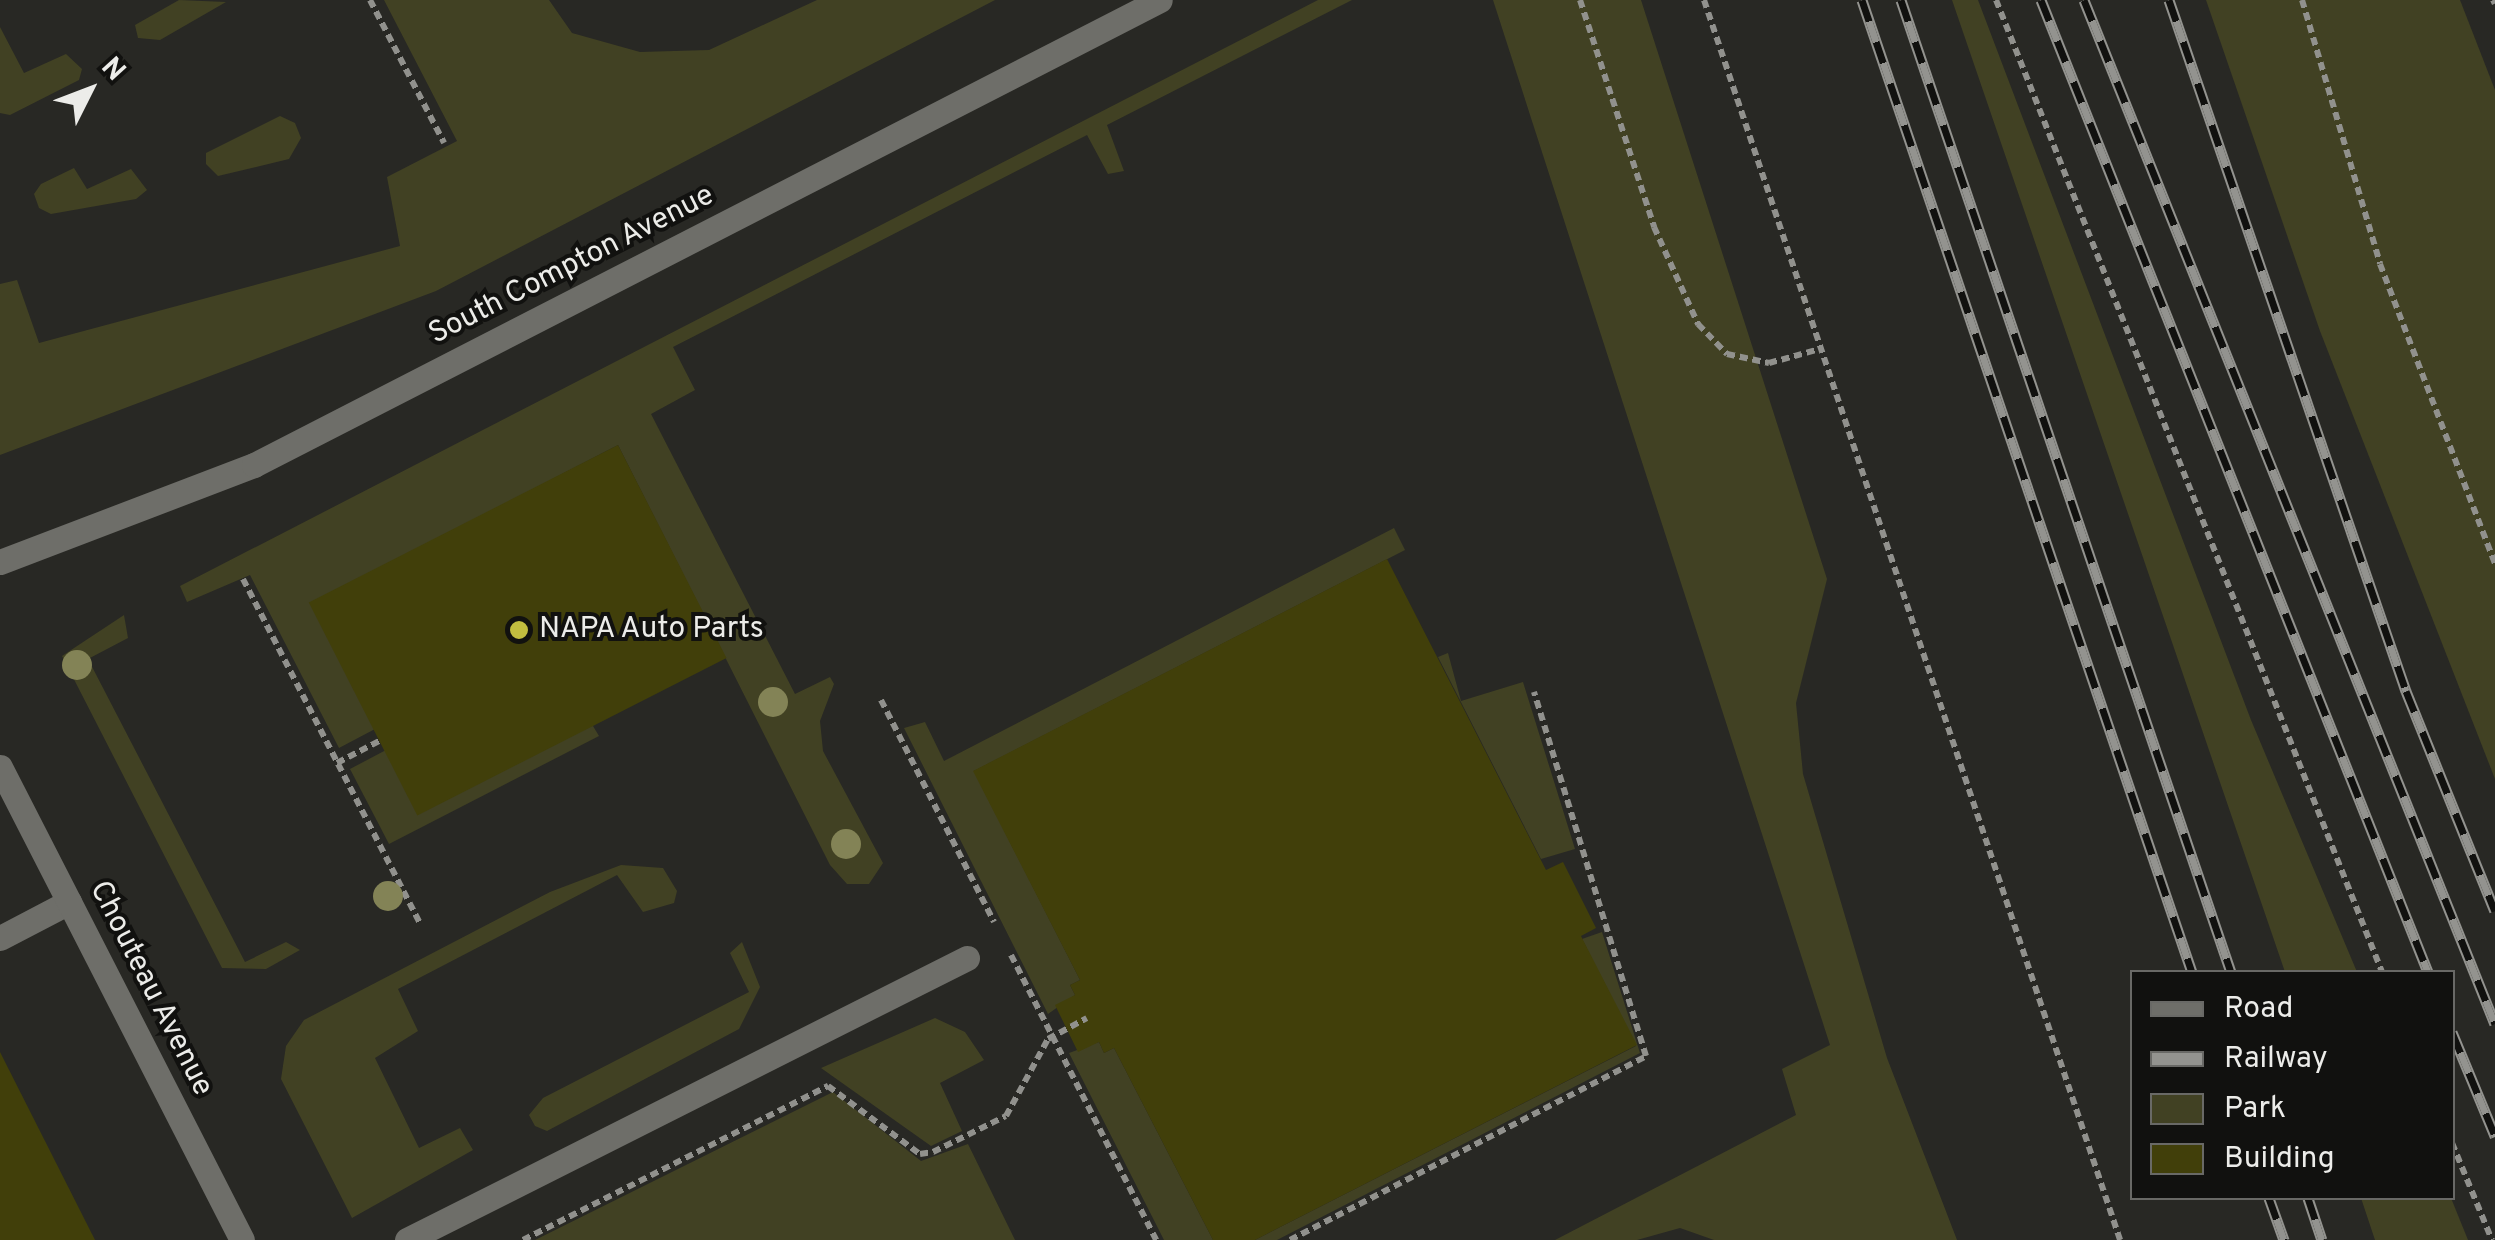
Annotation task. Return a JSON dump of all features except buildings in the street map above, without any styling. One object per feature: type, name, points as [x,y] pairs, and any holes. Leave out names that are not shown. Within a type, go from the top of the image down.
[{"type":"main road","name":"South Compton Avenue","points":[[0,562],[254,465],[1160,0]]},
{"type":"main road","name":"Chouteau Avenue","points":[[0,768],[242,1240]]},
{"type":"main road","points":[[0,938],[70,902]]},
{"type":"main road","points":[[408,1240],[967,958]]},
{"type":"path","points":[[370,0],[444,143]]},
{"type":"path","points":[[1580,0],[1654,227],[1698,324],[1727,354],[1769,363],[1820,348]]},
{"type":"path","points":[[1704,0],[2120,1240]]},
{"type":"path","points":[[1996,0],[2381,970]]},
{"type":"path","points":[[2302,0],[2380,264],[2495,564]]},
{"type":"path","points":[[243,579],[421,925]]},
{"type":"path","points":[[1290,1240],[1646,1056],[1534,692]]},
{"type":"path","points":[[881,700],[998,930]]},
{"type":"path","points":[[337,763],[381,740]]},
{"type":"path","points":[[1007,948],[1156,1240]]},
{"type":"path","points":[[523,1240],[828,1086],[920,1154],[934,1152],[1006,1116],[1052,1036],[1086,1018]]},
{"type":"path","points":[[2455,1149],[2492,1240]]},
{"type":"green space","points":[[179,0],[226,2],[160,40],[138,38],[135,25]]},
{"type":"green space","points":[[384,0],[549,0],[572,33],[640,52],[709,50],[817,0],[995,0],[436,291],[0,455],[0,284],[17,280],[39,343],[400,246],[387,177],[457,141]]},
{"type":"green space","points":[[1318,0],[1352,0],[1107,125],[1124,171],[1108,174],[1087,135],[673,347],[695,390],[651,414],[795,694],[830,677],[834,684],[820,721],[823,751],[883,863],[869,884],[847,884],[830,865],[618,445],[311,604],[375,729],[339,748],[250,575],[187,602],[180,586]]},
{"type":"green space","points":[[1493,0],[1641,0],[1827,579],[1796,703],[1803,774],[1887,1058],[1957,1240],[1714,1240],[1680,1228],[1637,1240],[1555,1240],[1796,1115],[1782,1069],[1830,1045]]},
{"type":"green space","points":[[1952,0],[1978,0],[2251,720],[2356,970],[2284,970]]},
{"type":"green space","points":[[2206,0],[2460,0],[2495,90],[2495,779],[2320,331]]},
{"type":"green space","points":[[0,27],[24,73],[66,54],[82,69],[79,80],[10,115],[0,113]]},
{"type":"green space","points":[[280,116],[295,123],[301,138],[289,159],[218,176],[206,164],[206,153]]},
{"type":"green space","points":[[74,168],[87,189],[131,169],[147,190],[136,199],[51,214],[39,208],[34,194],[41,184]]},
{"type":"green space","points":[[1394,528],[1405,550],[974,771],[1080,980],[1070,985],[1075,995],[1048,1014],[904,728],[925,722],[944,761]]},
{"type":"green space","points":[[124,615],[128,638],[88,659],[245,962],[286,942],[300,950],[266,969],[222,968],[62,656]]},
{"type":"green space","points":[[1448,653],[1461,701],[1523,682],[1575,849],[1541,859],[1438,657]]},
{"type":"green space","points":[[593,726],[599,736],[389,844],[350,769],[386,750]]},
{"type":"green space","points":[[621,865],[663,868],[677,891],[674,903],[643,912],[617,875],[398,989],[418,1031],[375,1058],[419,1148],[460,1128],[473,1150],[352,1218],[281,1079],[286,1046],[304,1020],[550,892]]},
{"type":"green space","points":[[1602,932],[1640,1053],[1277,1240],[1255,1240],[1636,1046],[1582,939]]},
{"type":"green space","points":[[742,942],[760,987],[739,1029],[547,1131],[535,1126],[529,1115],[543,1098],[749,992],[730,953]]},
{"type":"green space","points":[[935,1018],[965,1032],[984,1060],[940,1083],[962,1131],[931,1146],[821,1068]]},
{"type":"green space","points":[[1099,1042],[1104,1053],[1114,1048],[1213,1240],[1164,1240],[1069,1053]]},
{"type":"green space","points":[[833,1092],[921,1161],[968,1144],[1015,1240],[535,1240]]},
{"type":"green space","points":[[2362,1200],[2452,1200],[2468,1240],[2375,1240]]},
{"type":"railway","points":[[1862,0],[2191,970]]},
{"type":"railway","points":[[1901,0],[2230,970]]},
{"type":"railway","points":[[2041,0],[2427,970]]},
{"type":"railway","points":[[2084,0],[2495,1024]]},
{"type":"railway","points":[[2169,0],[2406,691],[2495,911]]},
{"type":"railway","points":[[2455,1039],[2495,1136]]},
{"type":"railway","points":[[2270,1200],[2284,1240]]},
{"type":"railway","points":[[2309,1200],[2322,1240]]},
{"type":"place","name":"NAPA Auto Parts","points":[[519,630]]}]
